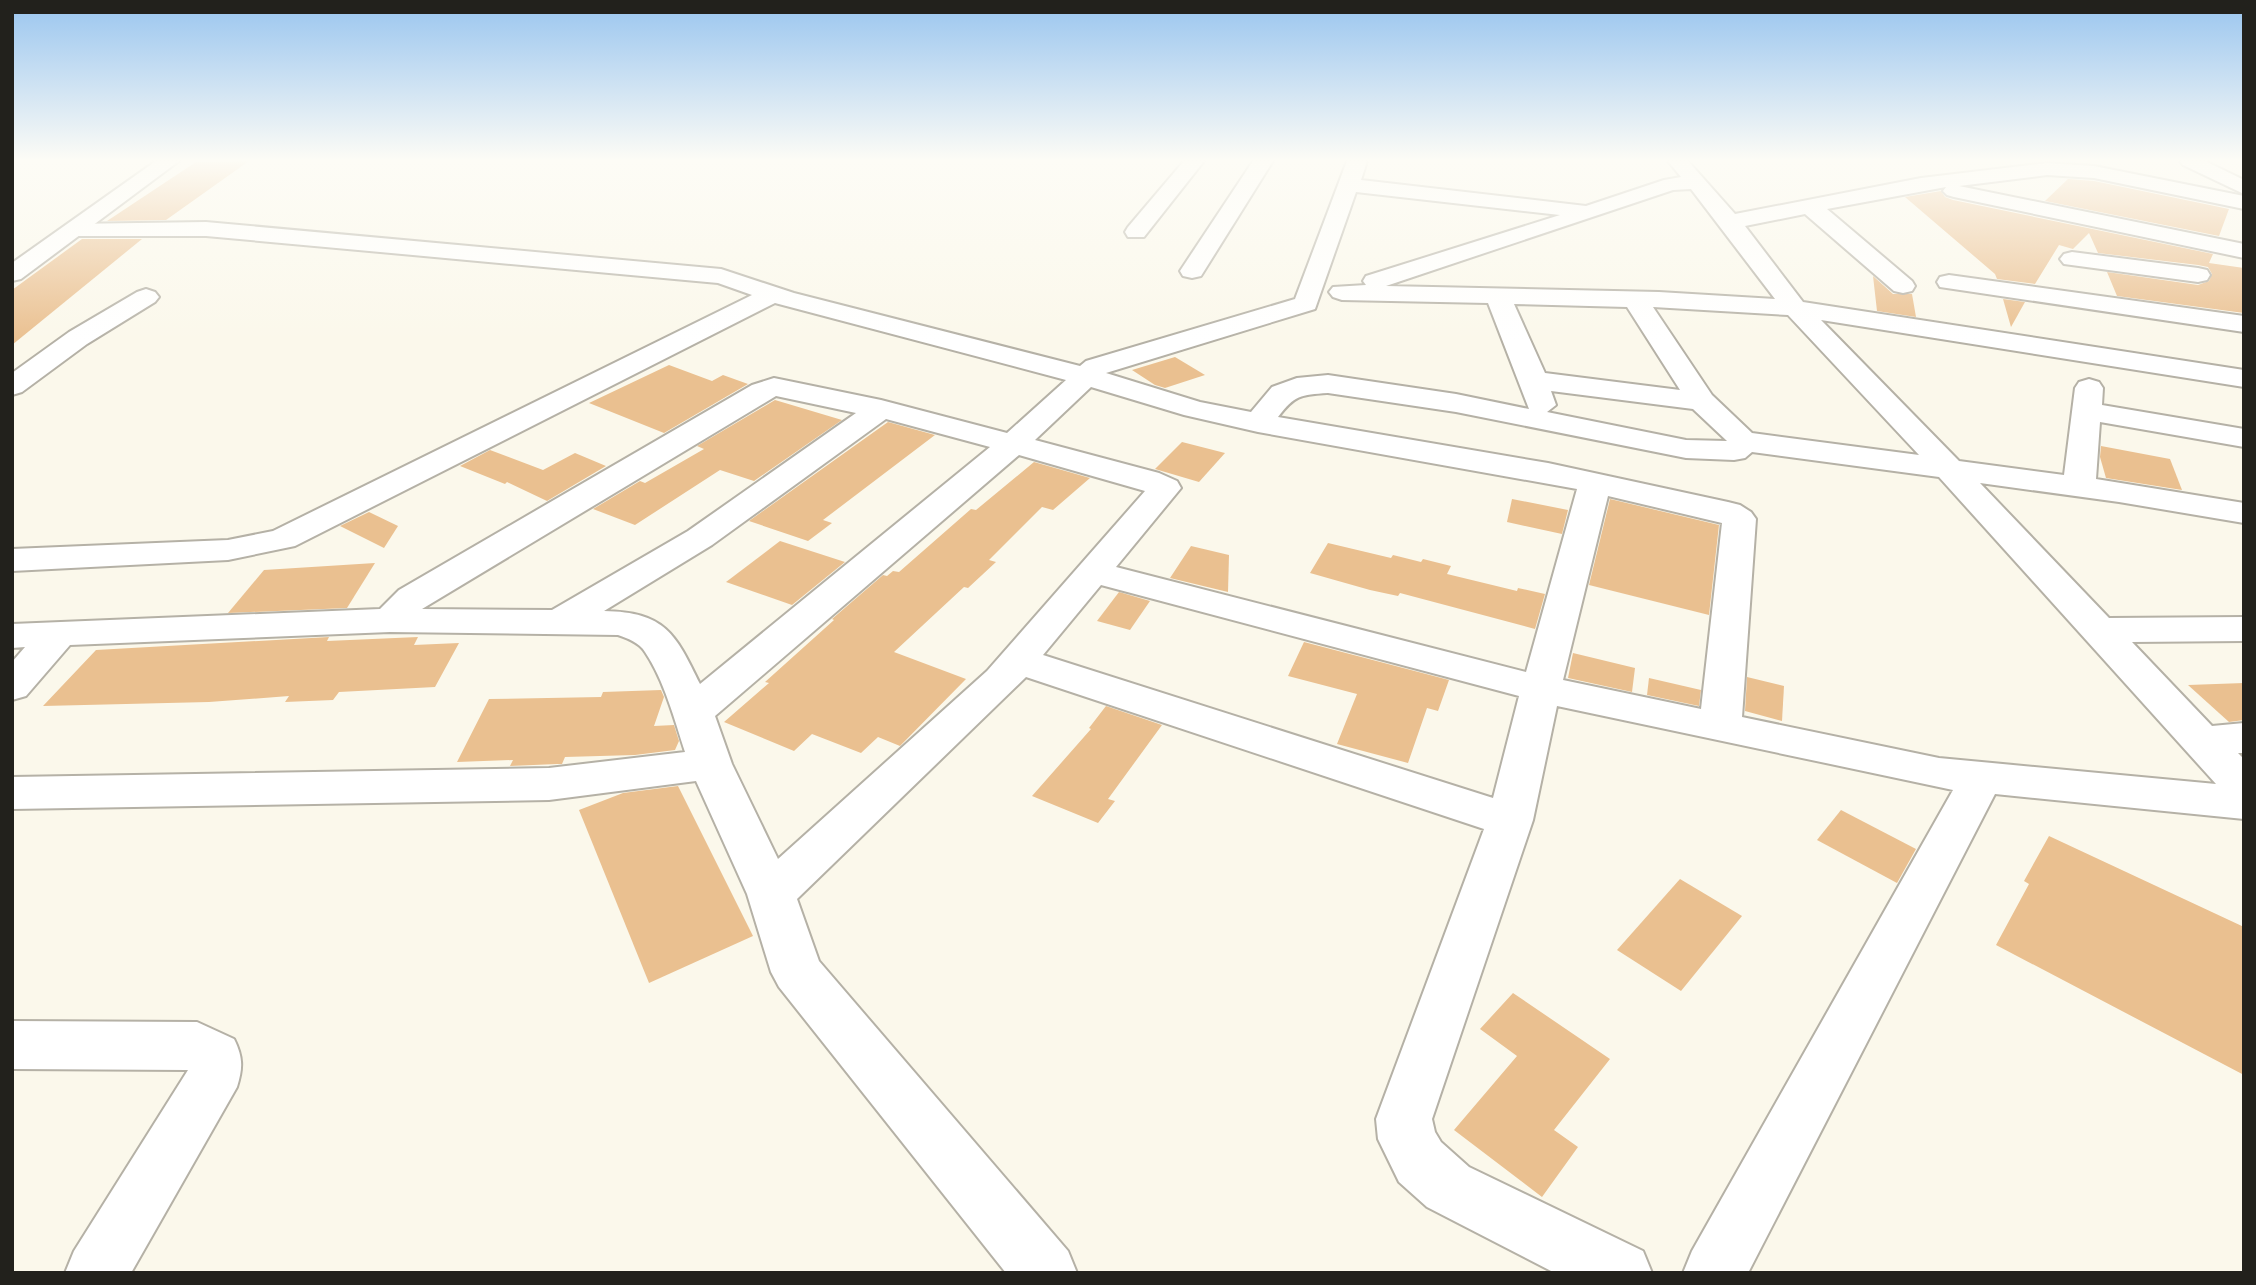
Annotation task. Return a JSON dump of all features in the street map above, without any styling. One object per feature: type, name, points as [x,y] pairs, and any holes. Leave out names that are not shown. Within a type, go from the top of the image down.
[{"type":"main road","points":[[14,262],[68,221]]},
{"type":"main road","points":[[14,262],[43,253],[87,221]]},
{"type":"main road","points":[[1136,232],[1145,221]]},
{"type":"main road","points":[[1192,271],[1224,221]]},
{"type":"main road","points":[[1306,304],[1335,221]]},
{"type":"main road","points":[[693,712],[1012,445],[1096,367],[1306,304],[1563,221]]},
{"type":"main road","points":[[1736,221],[1730,222],[1795,308],[2244,787]]},
{"type":"main road","points":[[1829,221],[1903,286]]},
{"type":"main road","points":[[2097,221],[2244,250]]},
{"type":"main road","points":[[2036,293],[2107,223]]},
{"type":"main road","points":[[76,229],[206,229],[721,276],[773,294],[1085,376],[1194,409],[1258,423],[1548,473],[1737,515],[1740,519],[1720,726]]},
{"type":"main road","points":[[2187,239],[2198,275],[2233,322]]},
{"type":"main road","points":[[2072,259],[2198,275]]},
{"type":"main road","points":[[1949,282],[2233,322]]},
{"type":"main road","points":[[1342,292],[1497,295],[1795,308],[2244,379]]},
{"type":"main road","points":[[12,560],[228,550],[283,540],[773,294]]},
{"type":"main road","points":[[1497,295],[1534,380],[1545,421]]},
{"type":"main road","points":[[12,386],[78,338],[146,298]]},
{"type":"main road","points":[[1635,300],[1702,401],[1742,441],[2080,487],[2244,513]]},
{"type":"main road","points":[[2080,487],[2080,459],[2093,356]]},
{"type":"main road","points":[[1534,380],[1702,401]]},
{"type":"main road","points":[[1258,423],[1282,393],[1315,384],[1456,403],[1686,449],[1734,451],[1740,447],[1742,441]]},
{"type":"main road","points":[[390,620],[412,598],[769,388],[785,387],[881,409],[1149,480],[1165,488],[1019,661],[771,894]]},
{"type":"main road","points":[[555,624],[700,538],[881,409]]},
{"type":"main road","points":[[2087,411],[2244,438]]},
{"type":"main road","points":[[1595,484],[1510,820],[1404,1119],[1407,1139],[1420,1162],[1448,1187],[1621,1273]]},
{"type":"main road","points":[[1093,572],[1541,689],[1939,773],[2244,803]]},
{"type":"main road","points":[[12,636],[390,620],[621,623],[642,631],[661,644],[693,712],[710,764],[771,894],[797,972],[1046,1273]]},
{"type":"main road","points":[[2095,630],[2244,629]]},
{"type":"main road","points":[[12,687],[58,635]]},
{"type":"main road","points":[[1019,661],[1510,820]]},
{"type":"main road","points":[[2200,741],[2244,738]]},
{"type":"main road","points":[[12,793],[550,784],[710,764]]},
{"type":"main road","points":[[1714,1273],[1981,779]]},
{"type":"main road","points":[[12,1045],[197,1046],[215,1056],[215,1070],[209,1087],[96,1273]]},
{"type":"building","points":[[1933,221],[2054,221],[2213,254],[2209,263],[2244,268],[2244,313],[2117,296],[2107,272],[2198,285],[2209,281],[2212,274],[2208,267],[2198,265],[2098,253],[2089,233],[2073,249],[2059,245],[2035,284],[1997,279],[1995,274]]},
{"type":"building","points":[[2144,221],[2225,221],[2219,236]]},
{"type":"building","points":[[82,239],[142,239],[12,345],[12,290]]},
{"type":"building","points":[[1873,276],[1893,294],[1912,294],[1916,317],[1877,311]]},
{"type":"building","points":[[2003,299],[2025,302],[2011,327]]},
{"type":"building","points":[[1175,357],[1205,375],[1165,388],[1155,385],[1132,370]]},
{"type":"building","points":[[669,365],[712,381],[723,375],[748,384],[664,433],[589,403]]},
{"type":"building","points":[[775,400],[842,420],[754,481],[720,470],[635,525],[593,509],[640,481],[645,483],[704,449],[697,446]]},
{"type":"building","points":[[888,422],[935,435],[823,520],[832,523],[808,541],[749,521]]},
{"type":"building","points":[[1182,442],[1225,453],[1199,482],[1155,469]]},
{"type":"building","points":[[2101,446],[2170,459],[2182,490],[2106,478],[2100,457]]},
{"type":"building","points":[[490,450],[543,470],[575,453],[606,466],[547,501],[507,482],[505,484],[460,466]]},
{"type":"building","points":[[1034,462],[1090,478],[1053,510],[1042,507],[989,560],[996,562],[968,588],[964,587],[894,652],[966,679],[900,746],[878,737],[861,753],[812,734],[794,751],[724,722],[769,683],[765,682],[834,620],[832,619],[883,575],[899,572],[971,509],[976,510]]},
{"type":"building","points":[[1512,499],[1568,510],[1562,534],[1507,522]]},
{"type":"building","points":[[1610,499],[1719,525],[1709,615],[1589,585]]},
{"type":"building","points":[[369,512],[398,526],[384,548],[340,526]]},
{"type":"building","points":[[780,541],[845,562],[792,605],[726,582]]},
{"type":"building","points":[[1328,543],[1391,558],[1393,555],[1421,562],[1423,559],[1451,566],[1447,574],[1517,591],[1518,588],[1545,594],[1535,629],[1400,593],[1398,596],[1370,590],[1310,573]]},
{"type":"building","points":[[1191,546],[1229,555],[1228,592],[1170,578]]},
{"type":"building","points":[[375,563],[347,608],[228,613],[264,570]]},
{"type":"building","points":[[1119,592],[1150,601],[1130,630],[1097,621]]},
{"type":"building","points":[[329,637],[327,641],[418,637],[414,645],[459,643],[435,687],[339,692],[333,700],[285,702],[289,696],[209,702],[43,706],[96,650]]},
{"type":"building","points":[[1304,642],[1449,680],[1438,711],[1427,708],[1408,763],[1337,744],[1357,694],[1288,676]]},
{"type":"building","points":[[1573,653],[1635,668],[1632,692],[1568,678]]},
{"type":"building","points":[[1747,677],[1784,686],[1782,721],[1745,711]]},
{"type":"building","points":[[1649,678],[1701,690],[1699,706],[1647,695]]},
{"type":"building","points":[[2244,683],[2244,720],[2229,722],[2188,685]]},
{"type":"building","points":[[661,690],[664,697],[654,726],[674,725],[679,741],[675,750],[635,755],[565,757],[562,764],[510,766],[513,760],[457,762],[489,699],[601,697],[603,692]]},
{"type":"building","points":[[1106,706],[1162,725],[1108,799],[1115,801],[1098,823],[1032,796],[1091,729],[1089,728]]},
{"type":"building","points":[[678,786],[753,936],[649,983],[579,810],[623,793]]},
{"type":"building","points":[[1841,810],[1916,849],[1897,883],[1817,840]]},
{"type":"building","points":[[2049,836],[2244,927],[2244,1075],[1996,945],[2029,884],[2024,881]]},
{"type":"building","points":[[1680,879],[1742,916],[1681,991],[1617,950]]},
{"type":"building","points":[[1513,993],[1610,1059],[1554,1130],[1578,1147],[1542,1197],[1454,1130],[1517,1056],[1480,1029]]}]
